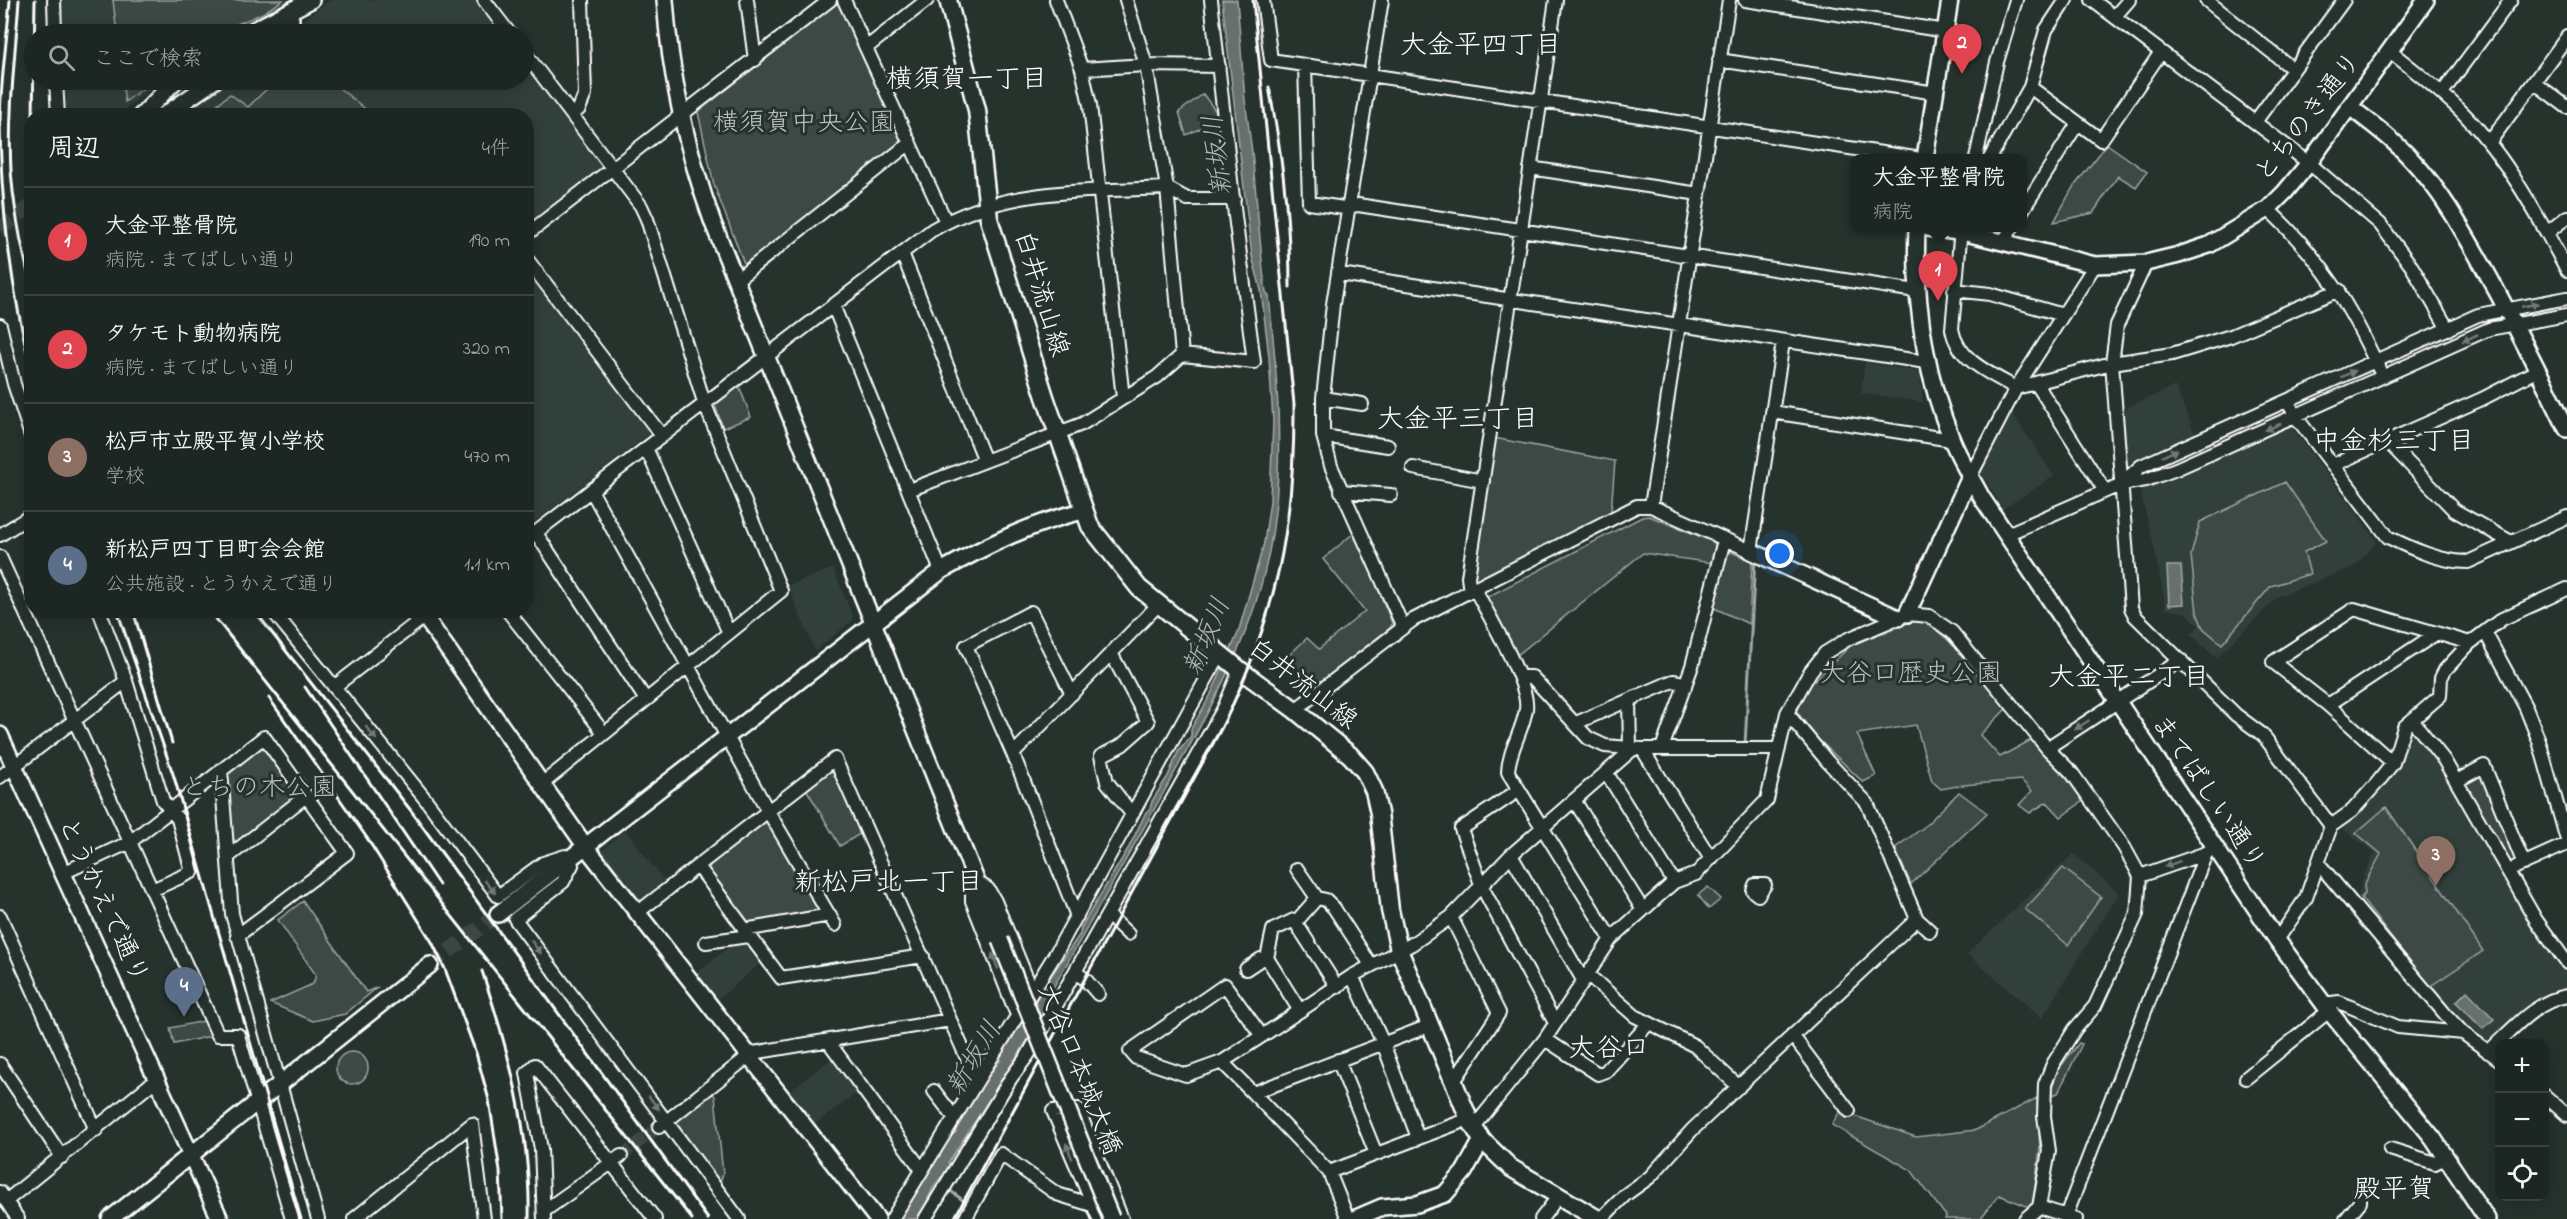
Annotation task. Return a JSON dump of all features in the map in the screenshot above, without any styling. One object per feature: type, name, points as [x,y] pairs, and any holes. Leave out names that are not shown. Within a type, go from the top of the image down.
[{"type":"main road","name":"白井流山線","points":[[948,0],[977,110],[987,204],[999,252],[1083,511],[1090,526],[1139,588],[1158,605],[1238,669],[1295,710],[1350,755],[1365,772],[1374,791],[1379,813],[1390,910],[1398,950],[1475,1129],[1511,1168],[1599,1219]]},
{"type":"street","points":[[54,0],[55,24]]},
{"type":"street","points":[[266,24],[313,0]]},
{"type":"street","points":[[284,24],[313,0]]},
{"type":"street","points":[[484,0],[502,24]]},
{"type":"street","points":[[572,115],[579,109],[585,94],[582,0]]},
{"type":"street","name":"大谷口本城大橋","points":[[665,0],[670,48],[682,115],[698,180],[735,281],[1111,1219]]},
{"type":"street","points":[[747,0],[754,60]]},
{"type":"street","points":[[534,229],[830,0]]},
{"type":"street","points":[[844,0],[946,222]]},
{"type":"street","points":[[866,48],[927,0]]},
{"type":"street","points":[[1056,0],[1082,69],[1090,105],[1124,398]]},
{"type":"street","points":[[1126,0],[1146,65],[1167,188],[1182,355]]},
{"type":"street","points":[[909,490],[1082,424],[1156,377],[1182,355],[1254,362],[1211,0]]},
{"type":"street","points":[[1263,0],[1271,60],[1883,154]]},
{"type":"street","points":[[1382,0],[1334,304],[1323,398],[1323,436],[1341,491],[1403,627]]},
{"type":"street","points":[[1556,0],[1468,577],[1473,591],[1521,677],[1527,697],[1526,710],[1509,758],[1508,772],[1611,939]]},
{"type":"street","points":[[1651,506],[1729,0]]},
{"type":"street","points":[[1745,0],[1946,31]]},
{"type":"street","points":[[1926,154],[1950,0]]},
{"type":"street","points":[[1977,154],[1997,62],[2016,0]]},
{"type":"street","points":[[1993,154],[2030,87],[2046,30],[2066,0]]},
{"type":"street","points":[[2092,0],[2309,163],[2380,224],[2412,267],[2448,329]]},
{"type":"street","points":[[2115,16],[2129,0]]},
{"type":"street","points":[[2205,0],[2222,4],[2293,69]]},
{"type":"street","points":[[2255,122],[2344,0]]},
{"type":"street","points":[[2442,93],[2511,0]]},
{"type":"street","name":"とちのき通り","points":[[1968,232],[2095,265],[2145,263],[2208,245],[2268,209],[2309,163],[2391,52],[2422,2]]},
{"type":"street","points":[[2489,144],[2567,38]]},
{"type":"street","points":[[2030,87],[2101,140],[2162,52]]},
{"type":"street","points":[[2391,52],[2442,93],[2465,115],[2489,144],[2547,233],[2567,270]]},
{"type":"street","points":[[1719,60],[1936,93]]},
{"type":"street","points":[[534,65],[641,206],[704,402],[781,591],[542,784]]},
{"type":"street","points":[[1082,69],[1146,65],[1219,66]]},
{"type":"street","points":[[1305,65],[1309,203],[1359,206],[1916,291]]},
{"type":"street","points":[[2534,82],[2567,107]]},
{"type":"street","points":[[57,90],[58,108]]},
{"type":"street","points":[[148,108],[166,90]]},
{"type":"street","points":[[175,108],[201,90]]},
{"type":"street","points":[[2350,107],[2387,136],[2413,161],[2438,191],[2516,324],[2567,429]]},
{"type":"street","points":[[2027,203],[2078,123]]},
{"type":"street","points":[[735,281],[910,143]]},
{"type":"street","points":[[1530,168],[1699,194]]},
{"type":"street","points":[[534,534],[704,402],[946,222],[987,204],[1027,195],[1167,188],[1187,199],[1234,199]]},
{"type":"street","points":[[2268,209],[2298,237],[2339,290],[2356,318],[2383,377]]},
{"type":"street","points":[[2547,233],[2567,218]]},
{"type":"street","name":"まてばしい通り","points":[[1917,232],[1916,291],[1926,362],[1952,440],[1970,477],[2117,702],[2210,850],[2327,1007],[2447,1157],[2487,1219]]},
{"type":"street","points":[[1961,232],[1954,290],[1952,329],[1954,341],[1962,353],[1989,374],[2016,388],[2112,363],[2172,354],[2231,336],[2339,290]]},
{"type":"street","points":[[2003,242],[2009,232]]},
{"type":"street","points":[[902,253],[985,461]]},
{"type":"street","points":[[2145,263],[2117,325],[2112,363],[2131,608],[2135,616],[2236,715],[2263,735],[2331,826]]},
{"type":"street","points":[[1902,616],[2016,388],[2095,265]]},
{"type":"street","points":[[534,268],[662,436]]},
{"type":"street","points":[[1340,274],[1679,327],[1926,362]]},
{"type":"street","points":[[1954,290],[1990,294],[2063,315]]},
{"type":"street","points":[[2122,484],[2141,466],[2478,315],[2567,298]]},
{"type":"street","points":[[833,305],[941,571]]},
{"type":"street","points":[[2007,534],[2122,484],[2145,480],[2176,469],[2489,329],[2567,315]]},
{"type":"street","points":[[0,325],[1,340],[24,415]]},
{"type":"street","points":[[1751,551],[1782,342]]},
{"type":"street","points":[[2333,465],[2482,399],[2538,370]]},
{"type":"street","points":[[2036,383],[2105,491]]},
{"type":"street","points":[[1323,398],[1362,404]]},
{"type":"street","points":[[2288,402],[2296,417],[2388,537],[2405,545],[2454,562],[2468,562],[2567,516]]},
{"type":"street","points":[[1772,412],[1952,440]]},
{"type":"street","points":[[1323,436],[1388,446]]},
{"type":"street","points":[[2387,441],[2454,510],[2511,542]]},
{"type":"street","points":[[646,448],[729,633]]},
{"type":"street","points":[[1413,468],[1483,481]]},
{"type":"street","points":[[591,490],[768,811],[832,920],[746,933],[706,942]]},
{"type":"street","points":[[1341,491],[1391,495]]},
{"type":"street","points":[[1295,710],[1403,627],[1637,506],[1651,506],[1724,540],[1902,616]]},
{"type":"street","points":[[498,914],[941,571],[976,551],[1020,531],[1083,511]]},
{"type":"street","points":[[0,535],[24,520]]},
{"type":"street","points":[[534,540],[646,700]]},
{"type":"street","points":[[1662,748],[1685,687],[1724,540]]},
{"type":"street","points":[[0,557],[24,609]]},
{"type":"street","points":[[2277,940],[2307,898],[2331,826],[2352,811],[2393,764],[2404,727],[2440,696],[2441,678],[2445,670],[2470,643],[2502,619],[2567,589]]},
{"type":"street","points":[[1013,754],[1158,605]]},
{"type":"street","points":[[2393,764],[2328,705],[2273,662],[2354,609],[2470,643]]},
{"type":"street","points":[[1072,694],[1030,612],[966,646],[1013,754],[1077,916]]},
{"type":"street","points":[[1354,1219],[1382,1207],[1417,1204],[1444,1194],[1464,1172],[1475,1129],[1545,1039],[1611,939],[1674,882],[1696,874],[1767,801],[1787,713],[1810,672],[1825,653],[1848,639],[1902,616],[1929,616],[1952,632],[2047,748],[2077,779],[2124,847],[2140,876],[2137,914],[2095,1006],[2075,1029],[2053,1064],[2045,1084],[2044,1116],[2049,1151],[2039,1207],[2025,1219]]},
{"type":"street","points":[[28,618],[218,1035],[238,1035],[292,1219]]},
{"type":"street","points":[[102,618],[126,681],[163,801],[178,819],[192,872],[152,890]]},
{"type":"street","points":[[278,618],[426,800],[498,897],[547,860],[565,856],[569,860],[572,865],[563,882],[515,919],[663,1124],[739,1219]]},
{"type":"street","points":[[334,687],[420,618]]},
{"type":"street","points":[[429,618],[586,848],[877,1219]]},
{"type":"street","points":[[513,618],[604,734]]},
{"type":"street","points":[[2485,632],[2517,691],[2539,741],[2567,842],[2508,870]]},
{"type":"street","points":[[2328,705],[2437,633]]},
{"type":"street","points":[[1111,653],[1148,722],[1122,745],[1101,756],[1107,782],[1132,814]]},
{"type":"street","points":[[892,1219],[1077,916],[1221,655]]},
{"type":"street","points":[[2047,748],[2181,660]]},
{"type":"street","points":[[925,1219],[1011,1078],[1028,1055],[1108,915],[1224,708],[1238,669]]},
{"type":"street","points":[[1521,677],[1532,677],[1588,738],[1598,744],[1635,748],[1779,749]]},
{"type":"street","points":[[0,777],[126,681]]},
{"type":"street","points":[[1576,723],[1673,681],[1685,687]]},
{"type":"street","points":[[1629,700],[1635,748],[1711,859]]},
{"type":"street","points":[[1787,713],[1828,762],[1867,803],[1917,919],[1930,931]]},
{"type":"street","points":[[2412,720],[2444,760],[2546,937],[2567,963]]},
{"type":"street","name":"とうかえで通り","points":[[0,735],[220,1219]]},
{"type":"street","points":[[63,873],[130,842],[264,737],[347,853],[237,936]]},
{"type":"street","points":[[1262,1036],[1225,985],[1130,1051],[1136,1058],[1186,1075],[1222,1062],[1262,1036],[1300,1011],[1337,987],[1352,976],[1412,944],[1451,917],[1511,855],[1635,748]]},
{"type":"street","points":[[637,913],[835,759],[977,1081]]},
{"type":"street","points":[[2457,781],[2484,766],[2524,864]]},
{"type":"street","points":[[221,770],[232,914],[318,1219]]},
{"type":"street","points":[[1606,772],[1674,882]]},
{"type":"street","points":[[1519,790],[1461,829],[1482,887],[1555,1023]]},
{"type":"street","points":[[228,857],[306,796]]},
{"type":"street","points":[[1574,800],[1643,910]]},
{"type":"street","points":[[2140,876],[2210,850]]},
{"type":"street","points":[[2039,1207],[2071,1218],[2210,850]]},
{"type":"street","points":[[1511,855],[1585,977],[1635,1016],[1695,1046],[1739,1087]]},
{"type":"street","points":[[2319,864],[2463,1033],[2495,1057]]},
{"type":"street","points":[[698,866],[781,978],[923,956]]},
{"type":"street","points":[[1297,869],[1317,898],[1326,900],[1334,908],[1371,965]]},
{"type":"street","points":[[1017,1015],[972,901],[972,888],[977,882],[988,889],[995,901],[1032,991]]},
{"type":"street","points":[[1295,923],[1317,898]]},
{"type":"street","points":[[1108,915],[1128,934]]},
{"type":"street","points":[[0,916],[96,1130]]},
{"type":"street","points":[[1451,917],[1499,1013],[1454,1083]]},
{"type":"street","points":[[1599,1219],[1625,1195],[1650,1177],[1692,1130],[1917,919]]},
{"type":"street","points":[[1300,1011],[1267,957],[1273,930],[1294,920],[1337,987]]},
{"type":"street","points":[[1246,969],[1267,957]]},
{"type":"street","points":[[110,1219],[430,965]]},
{"type":"street","points":[[1075,972],[1085,979],[1098,994]]},
{"type":"street","points":[[1352,976],[1383,1044],[1418,1137]]},
{"type":"street","points":[[2488,1052],[2541,1005],[2553,998],[2567,996]]},
{"type":"street","points":[[2246,1078],[2327,1007],[2339,1002],[2398,1028],[2463,1033]]},
{"type":"street","points":[[663,1124],[748,1055],[950,1020]]},
{"type":"street","points":[[1545,1039],[1598,1074],[1606,1071],[1649,1023]]},
{"type":"street","points":[[1253,1093],[1429,1026]]},
{"type":"street","points":[[1792,1035],[1848,1111]]},
{"type":"street","points":[[828,1041],[922,1170]]},
{"type":"street","points":[[1338,1060],[1376,1154]]},
{"type":"street","points":[[1222,1062],[1329,1172],[1348,1219]]},
{"type":"street","points":[[0,1064],[62,1156]]},
{"type":"street","points":[[544,1215],[541,1149],[527,1073],[535,1065],[616,1160],[655,1219]]},
{"type":"street","points":[[18,1219],[3,1196],[62,1156],[157,1079]]},
{"type":"street","points":[[934,1091],[954,1117]]},
{"type":"street","points":[[2549,1099],[2567,1115]]},
{"type":"street","points":[[1092,1205],[1053,1112],[1078,1109],[1111,1219]]},
{"type":"street","points":[[354,1219],[472,1124],[484,1214],[472,1219]]},
{"type":"street","points":[[1329,1172],[1418,1137],[1475,1129]]},
{"type":"street","points":[[2390,1149],[2435,1163],[2447,1157]]},
{"type":"street","points":[[970,1217],[1001,1154],[1057,1194],[1092,1205],[1111,1219]]},
{"type":"street","points":[[544,1215],[616,1160]]},
{"type":"street","points":[[2346,1219],[2360,1202],[2360,1194]]},
{"type":"street","points":[[1540,1219],[1558,1197]]},
{"type":"shaded area","points":[[59,0],[296,0],[250,24],[60,24]]},
{"type":"shaded area","points":[[330,0],[478,0],[496,24],[298,24]]},
{"type":"shaded area","points":[[1222,0],[1237,0],[1245,100],[1263,271],[1266,292],[1269,296],[1277,383],[1279,441],[1276,499],[1273,528],[1259,591],[1238,650],[1211,706],[1048,997],[1042,1018],[948,1163],[958,1175],[954,1178],[941,1177],[933,1188],[919,1219],[899,1219],[949,1137],[956,1132],[956,1124],[981,1085],[1000,1061],[1001,1049],[1080,934],[1081,927],[1168,776],[1178,752],[1191,736],[1191,729],[1210,696],[1238,633],[1264,543],[1270,501],[1273,421],[1269,357],[1261,290],[1252,256]]},
{"type":"shaded area","points":[[534,73],[602,163],[603,168],[534,222],[534,108],[189,108],[213,90],[534,90]]},
{"type":"shaded area","points":[[61,90],[150,90],[126,108],[62,108]]},
{"type":"shaded area","points":[[534,275],[653,431],[534,523]]},
{"type":"shaded area","points":[[1865,362],[1920,372],[1923,402],[1861,393]]},
{"type":"shaded area","points":[[2175,386],[2196,436],[2129,465],[2125,462],[2121,410]]},
{"type":"shaded area","points":[[2012,413],[2054,476],[2003,509],[1981,473]]},
{"type":"shaded area","points":[[2290,425],[2377,541],[2355,566],[2279,596],[2216,658],[2191,634],[2199,626],[2187,613],[2166,609],[2154,546],[2140,491],[2165,477]]},
{"type":"shaded area","points":[[2167,566],[2181,566],[2184,604],[2169,605]]},
{"type":"shaded area","points":[[833,568],[852,615],[852,621],[815,651],[788,586]]},
{"type":"shaded area","points":[[2411,726],[2423,737],[2567,968],[2567,992],[2540,997],[2492,1044],[2484,1043],[2449,1011],[2357,899],[2365,873],[2375,853],[2342,828],[2392,774],[2402,749],[2406,729]]},
{"type":"shaded area","points":[[625,830],[667,884],[641,905],[603,855],[603,850]]},
{"type":"shaded area","points":[[2073,854],[2119,893],[2042,1018],[1967,954]]},
{"type":"shaded area","points":[[749,942],[763,961],[717,1000],[696,974],[730,946]]},
{"type":"shaded area","points":[[2467,991],[2494,1019],[2483,1029],[2456,1002]]},
{"type":"shaded area","points":[[834,1057],[859,1091],[813,1126],[787,1093]]},
{"type":"green space","points":[[113,0],[283,0],[263,13],[237,24],[116,24]]},
{"type":"green space","name":"横須賀中央公園","points":[[839,2],[906,142],[745,266],[714,185],[698,112]]},
{"type":"green space","points":[[123,90],[141,90],[125,102]]},
{"type":"green space","points":[[266,90],[342,90],[364,108],[213,108],[230,94],[248,107]]},
{"type":"green space","points":[[1203,94],[1217,113],[1217,121],[1186,135],[1179,112]]},
{"type":"green space","points":[[2107,144],[2147,172],[2136,187],[2118,176],[2093,213],[2054,222],[2072,189]]},
{"type":"green space","points":[[739,386],[751,417],[723,428],[715,405]]},
{"type":"green space","points":[[1494,438],[1615,461],[1611,512],[1478,580],[1472,576]]},
{"type":"green space","points":[[2285,482],[2326,541],[2304,552],[2310,574],[2271,586],[2222,644],[2203,628],[2197,613],[2191,555],[2200,522]]},
{"type":"green space","points":[[1649,516],[1714,542],[1716,548],[1712,563],[1643,553],[1516,656],[1486,599],[1642,517]]},
{"type":"green space","points":[[1355,532],[1392,623],[1391,627],[1315,686],[1286,658],[1307,638],[1319,649],[1365,611],[1323,559]]},
{"type":"green space","points":[[1729,551],[1752,561],[1749,624],[1712,607]]},
{"type":"green space","name":"大谷口歴史公園","points":[[1907,622],[1921,622],[1942,634],[2008,707],[1980,735],[2000,757],[2031,740],[2067,779],[2083,801],[2061,817],[2047,802],[2030,813],[2019,805],[2032,791],[2021,780],[1941,789],[1932,781],[1916,725],[1857,734],[1876,776],[1863,782],[1817,738],[1797,712],[1809,686],[1859,640],[1892,630]]},
{"type":"green space","name":"とちの木公園","points":[[259,746],[265,747],[298,795],[237,842],[232,838],[227,774]]},
{"type":"green space","points":[[830,770],[837,773],[863,832],[840,846],[805,787]]},
{"type":"green space","points":[[2481,772],[2518,858],[2510,865],[2462,783]]},
{"type":"green space","points":[[1959,792],[1987,813],[1911,884],[1895,848],[1924,827]]},
{"type":"green space","points":[[2386,807],[2483,951],[2429,987],[2361,898],[2365,893],[2364,885],[2381,854],[2356,833]]},
{"type":"green space","points":[[765,821],[770,823],[824,912],[750,924],[709,870],[710,864]]},
{"type":"green space","points":[[2063,868],[2101,897],[2068,945],[2025,909]]},
{"type":"green space","points":[[1708,887],[1721,899],[1709,909],[1698,895]]},
{"type":"green space","points":[[303,901],[366,992],[378,987],[345,1014],[313,1021],[270,1003],[313,984],[316,975],[278,920]]},
{"type":"green space","points":[[209,1020],[216,1035],[174,1044],[170,1028]]},
{"type":"green space","points":[[2079,1043],[2082,1044],[2058,1093],[2051,1095],[2056,1074]]},
{"type":"green space","points":[[352,1052],[363,1057],[368,1068],[363,1079],[352,1084],[341,1079],[336,1068],[341,1057]]},
{"type":"green space","points":[[711,1092],[715,1096],[723,1174],[719,1185],[674,1126],[675,1122]]},
{"type":"green space","points":[[2037,1098],[2040,1149],[2032,1208],[1999,1195],[1980,1219],[1945,1219],[1946,1216],[1911,1170],[1832,1125],[1840,1111],[1916,1137],[1976,1130]]},
{"type":"waterway","points":[[1745,745],[1755,558]]},
{"type":"waterway","points":[[948,1189],[968,1204]]},
{"type":"tunnel","points":[[0,229],[24,211]]},
{"type":"tunnel","points":[[430,965],[498,914]]},
{"type":"tunnel","points":[[621,1156],[659,1127]]},
{"type":"railway","points":[[10,0],[0,118],[2,181],[8,246],[24,337]]},
{"type":"railway","points":[[19,0],[10,150],[14,201],[24,255]]},
{"type":"railway","points":[[35,0],[35,24]]},
{"type":"railway","points":[[954,1219],[1222,727],[1256,648],[1279,570],[1291,490],[1294,404],[1253,0]]},
{"type":"railway","points":[[1269,87],[1284,187],[1289,237],[1290,287]]},
{"type":"railway","points":[[33,90],[33,108]]},
{"type":"railway","points":[[120,618],[174,777],[301,1219]]},
{"type":"railway","points":[[135,618],[172,743]]},
{"type":"railway","points":[[215,618],[692,1219]]},
{"type":"railway","points":[[260,618],[412,812],[708,1219]]},
{"type":"railway","points":[[305,687],[439,885]]},
{"type":"railway","points":[[269,698],[367,838],[432,942],[445,969],[476,1053],[489,1100],[500,1171],[502,1219]]},
{"type":"railway","points":[[482,971],[509,1062],[522,1124],[529,1187],[529,1219]]},
{"type":"place","name":"タケモト動物病院","points":[[1962,74]]},
{"type":"place","name":"大金平整骨院","points":[[1938,301]]},
{"type":"place","name":"松戸市立殿平賀小学校","points":[[2436,886]]},
{"type":"place","name":"新松戸四丁目町会会館","points":[[184,1017]]},
{"type":"district","name":"大金平四丁目","points":[[1481,46]]},
{"type":"district","name":"横須賀一丁目","points":[[967,80]]},
{"type":"district","name":"大金平三丁目","points":[[1458,420]]},
{"type":"district","name":"中金杉三丁目","points":[[2394,442]]},
{"type":"district","name":"大金平二丁目","points":[[2129,678]]},
{"type":"district","name":"新松戸北一丁目","points":[[889,883]]},
{"type":"district","name":"大谷口","points":[[1609,1049]]},
{"type":"district","name":"殿平賀","points":[[2394,1190]]},
{"type":"water label","name":"新坂川","points":[[1219,155]]},
{"type":"water label","name":"新坂川","points":[[1208,637]]},
{"type":"water label","name":"新坂川","points":[[975,1059]]}]
